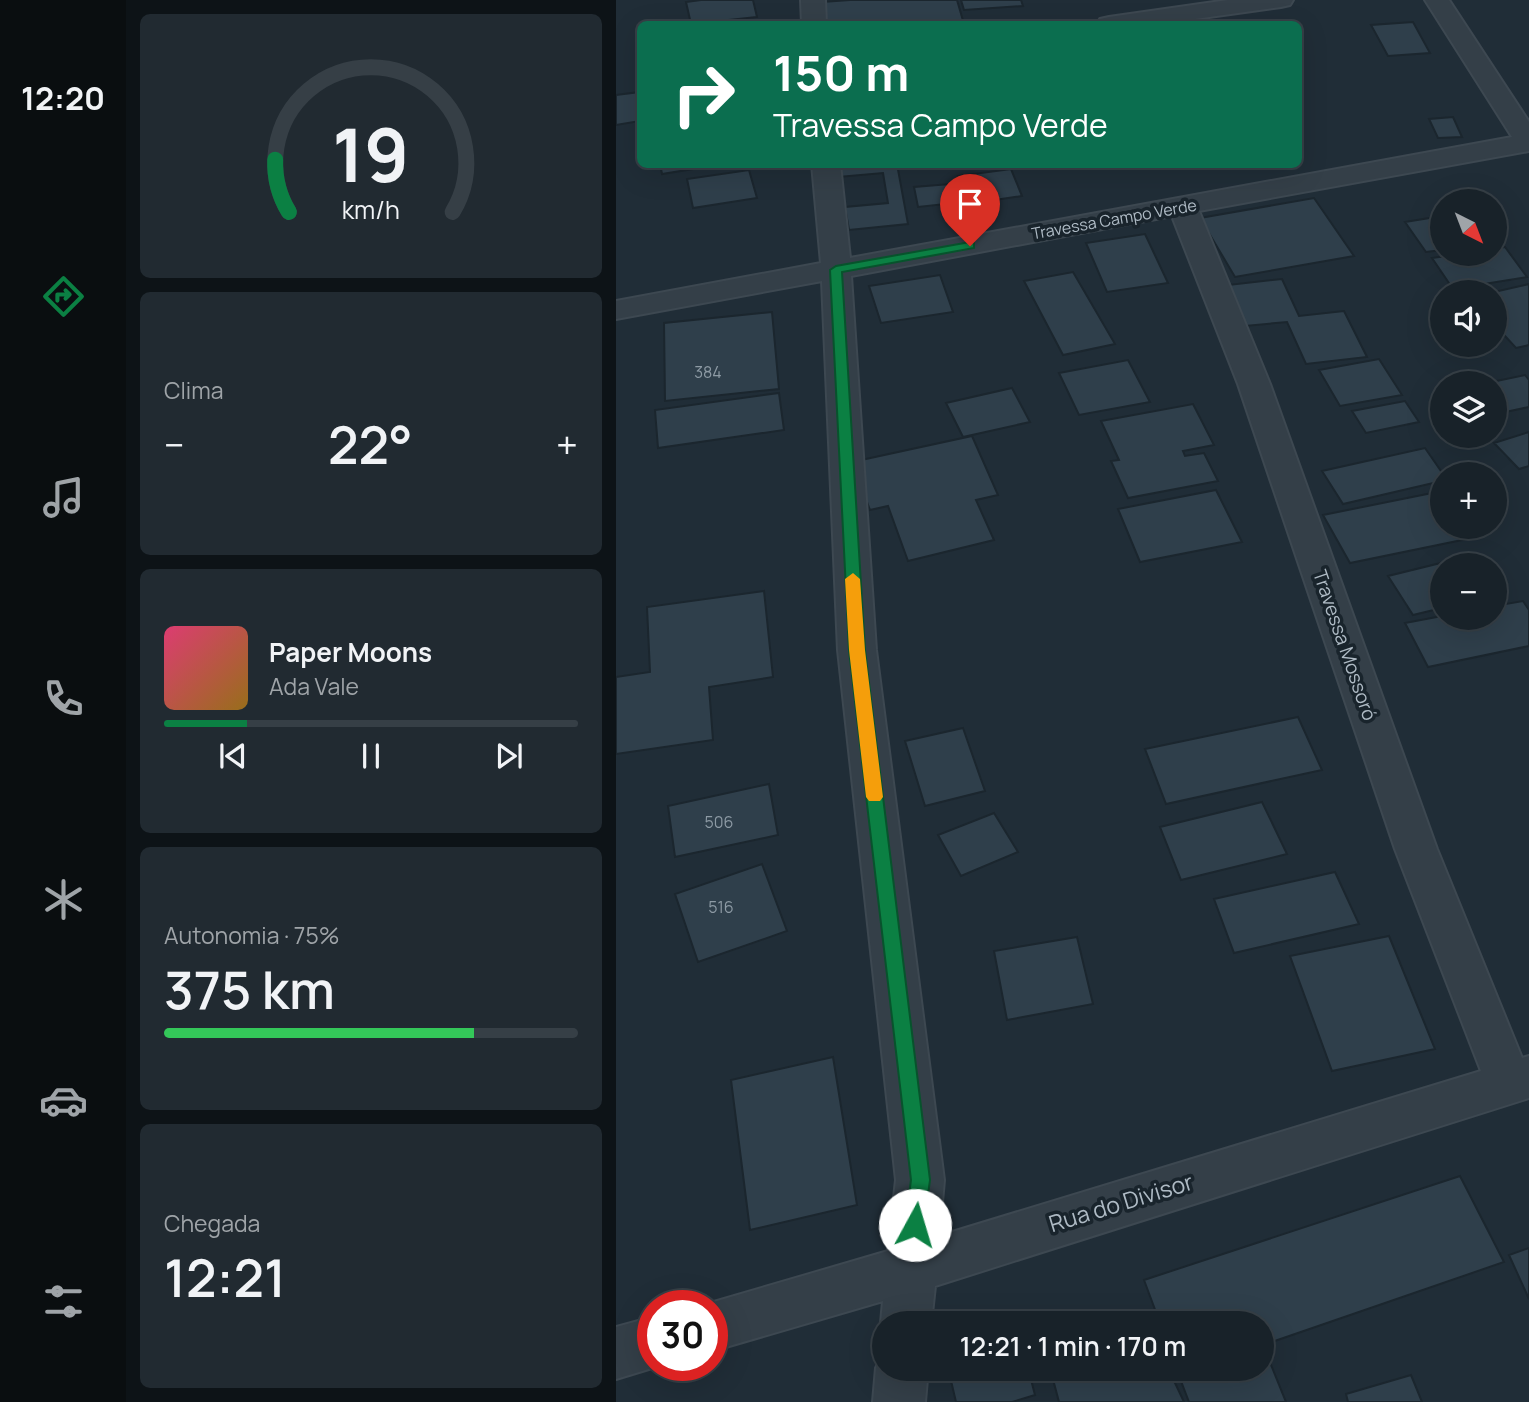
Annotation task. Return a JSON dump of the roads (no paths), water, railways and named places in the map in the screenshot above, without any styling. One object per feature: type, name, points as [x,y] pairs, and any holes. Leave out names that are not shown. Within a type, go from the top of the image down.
[{"type":"street","points":[[813,0],[814,21]]},
{"type":"street","points":[[1131,21],[1282,0]]},
{"type":"street","points":[[1437,0],[1529,142]]},
{"type":"street","name":"Travessa Campo Verde","points":[[616,310],[1529,142]]},
{"type":"street","points":[[826,168],[836,270],[857,650],[920,1180],[907,1311]]},
{"type":"street","name":"Travessa Mossoró","points":[[1184,207],[1254,384],[1416,849],[1519,1080]]},
{"type":"street","name":"Rua do Divisor","points":[[728,1321],[910,1269],[1519,1080]]},
{"type":"street","points":[[616,1353],[637,1347]]},
{"type":"street","points":[[899,1402],[901,1381]]}]
